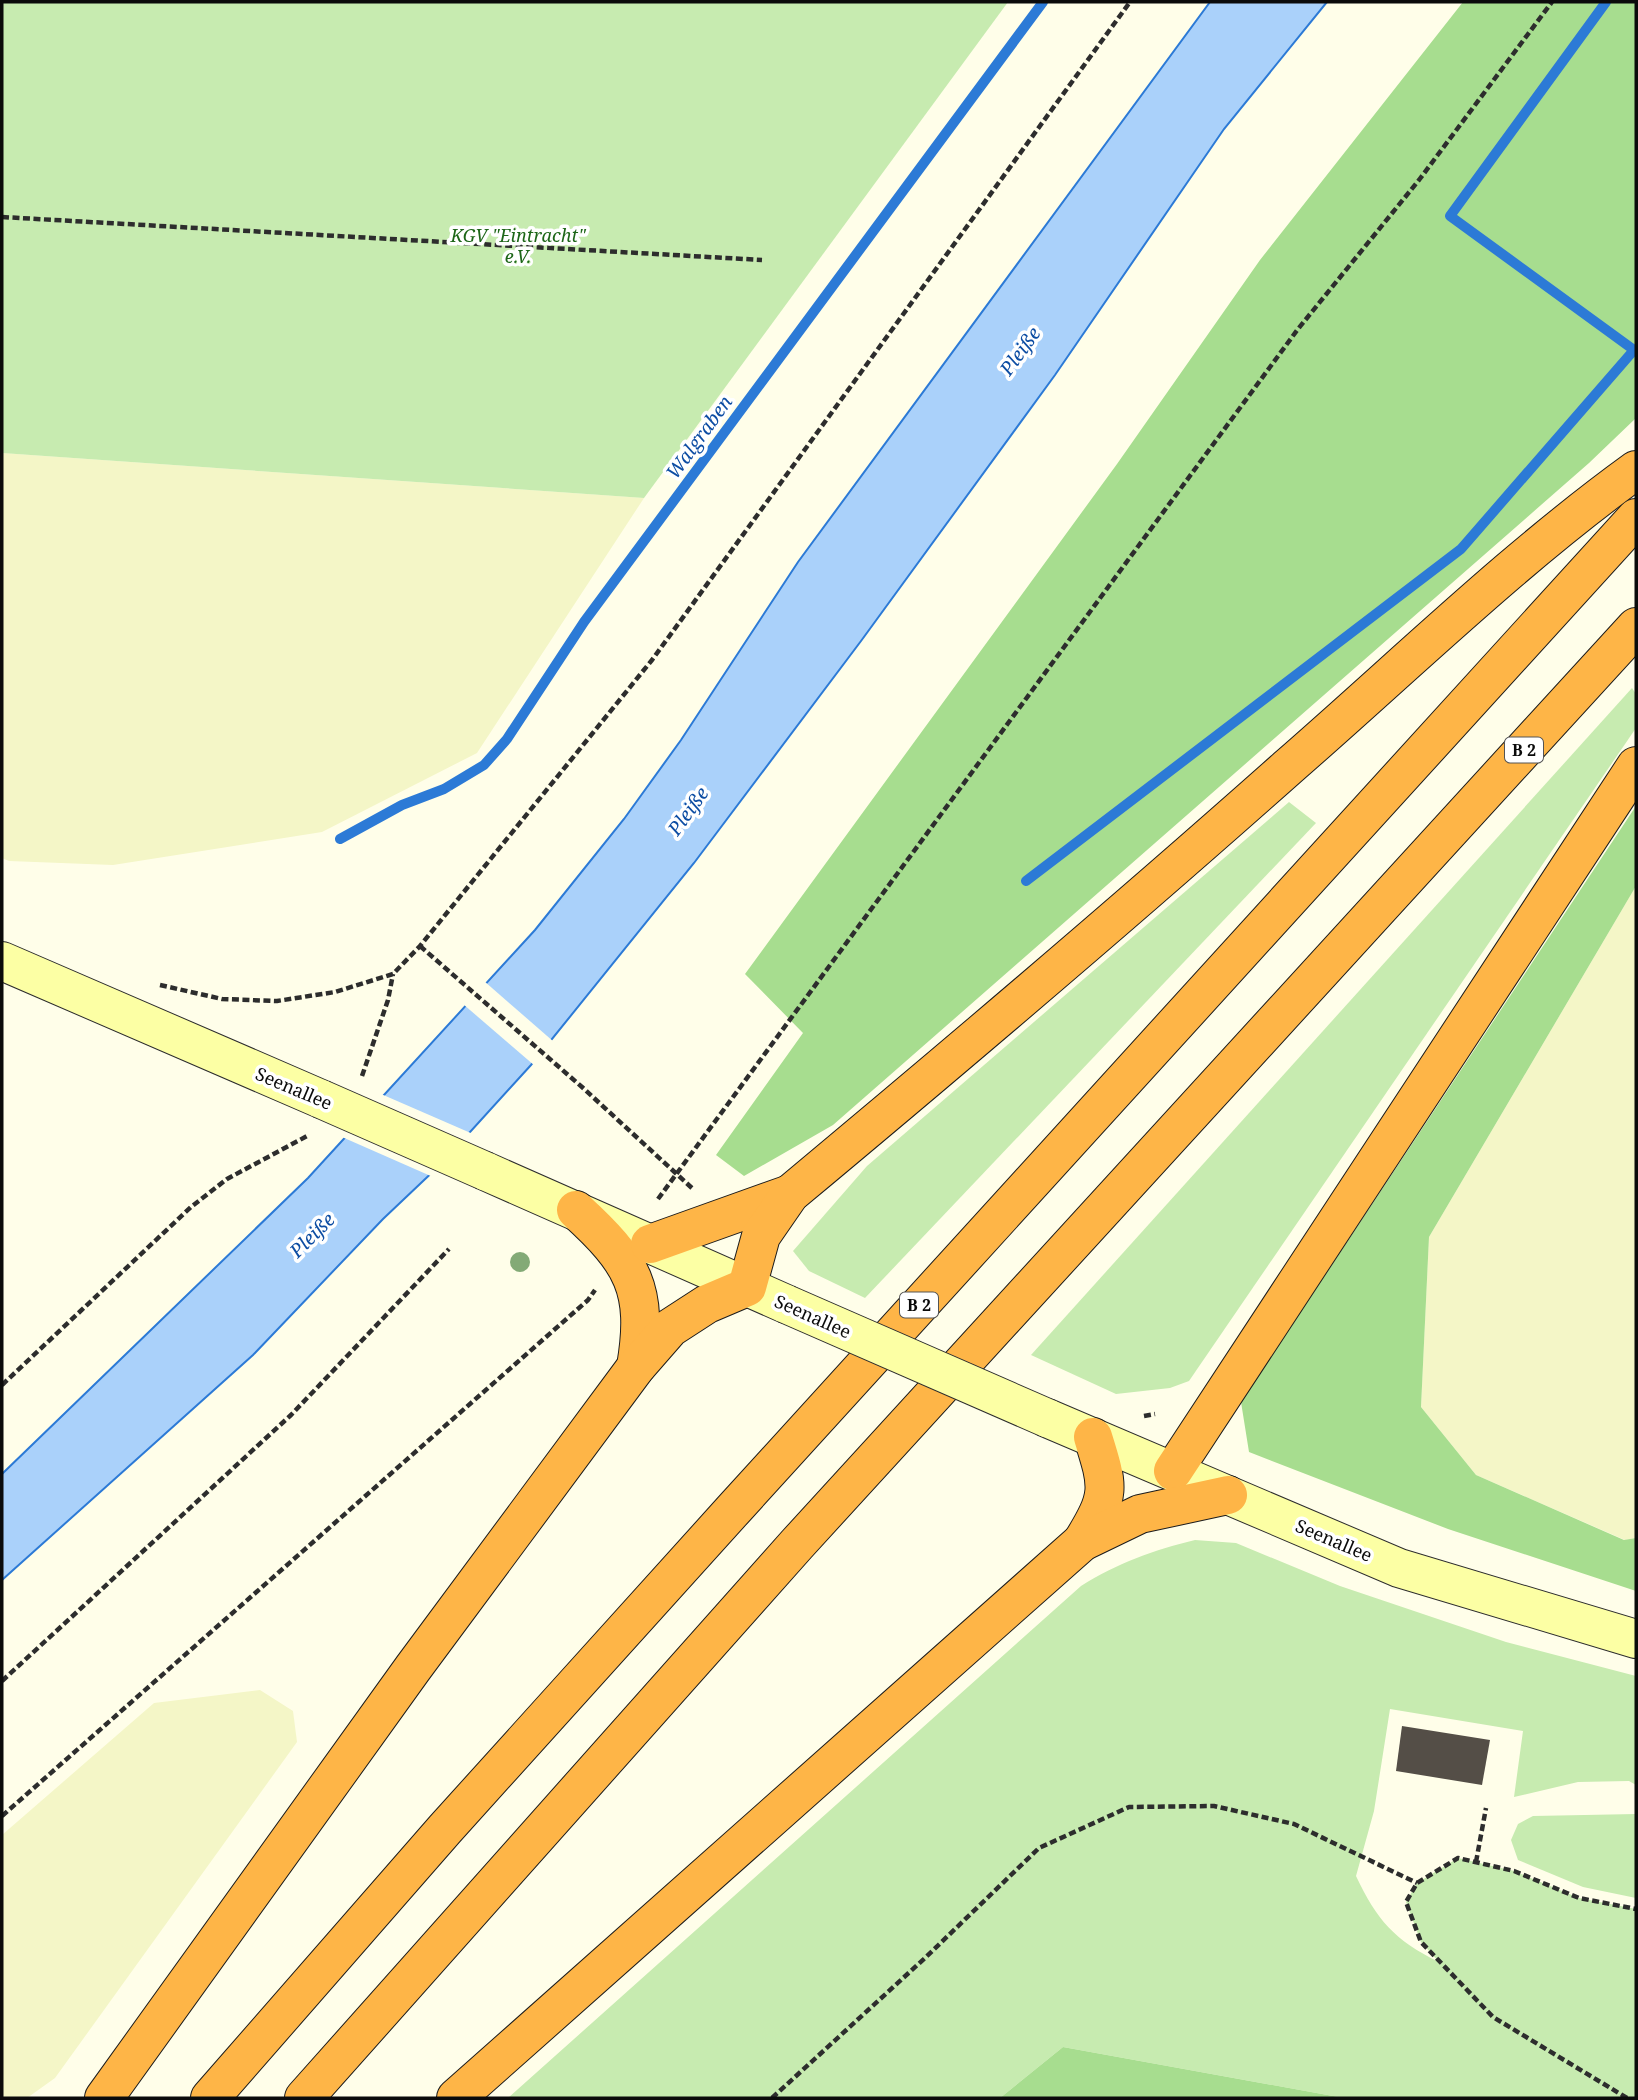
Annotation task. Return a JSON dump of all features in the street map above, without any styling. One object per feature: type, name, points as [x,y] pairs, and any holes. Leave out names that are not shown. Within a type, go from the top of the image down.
[{"type":"highway","points":[[104,2098],[405,1679],[636,1367],[670,1328],[707,1304],[747,1287],[761,1236],[790,1194],[1079,952],[1492,588],[1602,495],[1636,470]]},
{"type":"highway","name":"B 2","points":[[210,2098],[445,1829],[714,1530],[1636,518]]},
{"type":"highway","name":"B 2","points":[[304,2098],[797,1544],[1636,627]]},
{"type":"highway","points":[[1172,1471],[1636,765]]},
{"type":"highway","points":[[576,1210],[607,1238],[633,1245],[790,1194]]},
{"type":"highway","points":[[633,1245],[631,1273],[641,1301],[641,1337],[636,1367]]},
{"type":"highway","points":[[1083,1542],[1106,1495],[1106,1476],[1093,1437]]},
{"type":"highway","points":[[456,2098],[1083,1542],[1140,1514],[1228,1495]]},
{"type":"main road","name":"Seenallee","points":[[2,961],[317,1116],[485,1171],[576,1210]]},
{"type":"main road","name":"Seenallee","points":[[633,1245],[747,1287],[1399,1568],[1636,1639]]},
{"type":"path","points":[[158,985],[222,999],[277,1001],[335,992],[393,974],[420,946],[652,660],[1130,2]]},
{"type":"path","points":[[2,1816],[588,1300],[633,1245],[678,1173],[1297,329],[1419,180],[1552,2]]},
{"type":"path","points":[[2,217],[762,260]]},
{"type":"path","points":[[420,946],[582,1087],[696,1192]]},
{"type":"path","points":[[361,1079],[388,1000],[393,974]]},
{"type":"path","points":[[2,1385],[191,1207],[317,1116]]},
{"type":"path","points":[[2,1681],[291,1415],[449,1249]]},
{"type":"path","points":[[772,2098],[1039,1848],[1129,1807],[1214,1806],[1294,1824],[1417,1883]]},
{"type":"path","points":[[1476,1862],[1486,1808]]},
{"type":"path","points":[[1628,2098],[1493,2017],[1420,1942],[1406,1902],[1417,1883],[1458,1858],[1514,1871],[1579,1898],[1636,1909]]},
{"type":"green space","name":"KGV \"Eintracht\" e.V.","points":[[2,2],[1008,2],[644,498],[2,453]]},
{"type":"green space","points":[[1463,2],[1636,2],[1636,418],[1589,463],[833,1125],[744,1176],[716,1155],[803,1033],[745,974],[1117,464],[1260,260]]},
{"type":"green space","points":[[2,453],[644,498],[477,753],[322,832],[113,865],[9,861],[2,858]]},
{"type":"green space","points":[[1632,688],[1636,694],[1636,728],[1189,1381],[1170,1388],[1116,1394],[1031,1355]]},
{"type":"green space","points":[[1289,802],[1316,823],[865,1298],[809,1271],[793,1251],[867,1166]]},
{"type":"green space","points":[[1636,806],[1636,886],[1429,1237],[1421,1407],[1476,1475],[1624,1540],[1636,1538],[1636,1591],[1448,1529],[1249,1452],[1241,1402]]},
{"type":"green space","points":[[1636,886],[1636,1538],[1625,1540],[1476,1475],[1421,1407],[1429,1237]]},
{"type":"green space","points":[[1195,1540],[1236,1543],[1340,1586],[1506,1642],[1636,1676],[1636,1785],[1629,1781],[1578,1782],[1514,1797],[1523,1731],[1390,1709],[1374,1811],[1356,1876],[1388,1927],[1398,1937],[1439,1962],[1421,1942],[1406,1902],[1417,1883],[1458,1858],[1514,1871],[1579,1898],[1636,1909],[1636,2098],[1344,2098],[1063,2047],[1000,2098],[508,2098],[1081,1586],[1136,1558]]},
{"type":"green space","points":[[260,1690],[293,1711],[297,1742],[55,2078],[27,2098],[2,2098],[2,1835],[154,1703]]},
{"type":"green space","points":[[1636,1814],[1636,1898],[1583,1887],[1518,1860],[1511,1840],[1518,1824],[1533,1816]]},
{"type":"green space","points":[[1063,2047],[1344,2098],[1000,2098]]},
{"type":"water","name":"Pleiße","points":[[1210,2],[1327,2],[1224,129],[1055,375],[861,641],[694,863],[531,1065],[441,1164],[383,1219],[253,1355],[2,1580],[2,1474],[308,1178],[535,930],[624,819],[681,740],[798,562]]},
{"type":"pier","points":[[484,981],[554,1042],[535,1066],[463,1004]]},
{"type":"pier","points":[[381,1094],[473,1134],[433,1177],[342,1137]]},
{"type":"building","points":[[1402,1726],[1490,1740],[1482,1785],[1396,1771]]},
{"type":"waterway","name":"Walgraben","points":[[340,839],[402,805],[444,789],[484,765],[507,739],[584,622],[1043,2]]},
{"type":"waterway","points":[[1026,881],[1461,549],[1634,350],[1450,216],[1606,2]]}]
